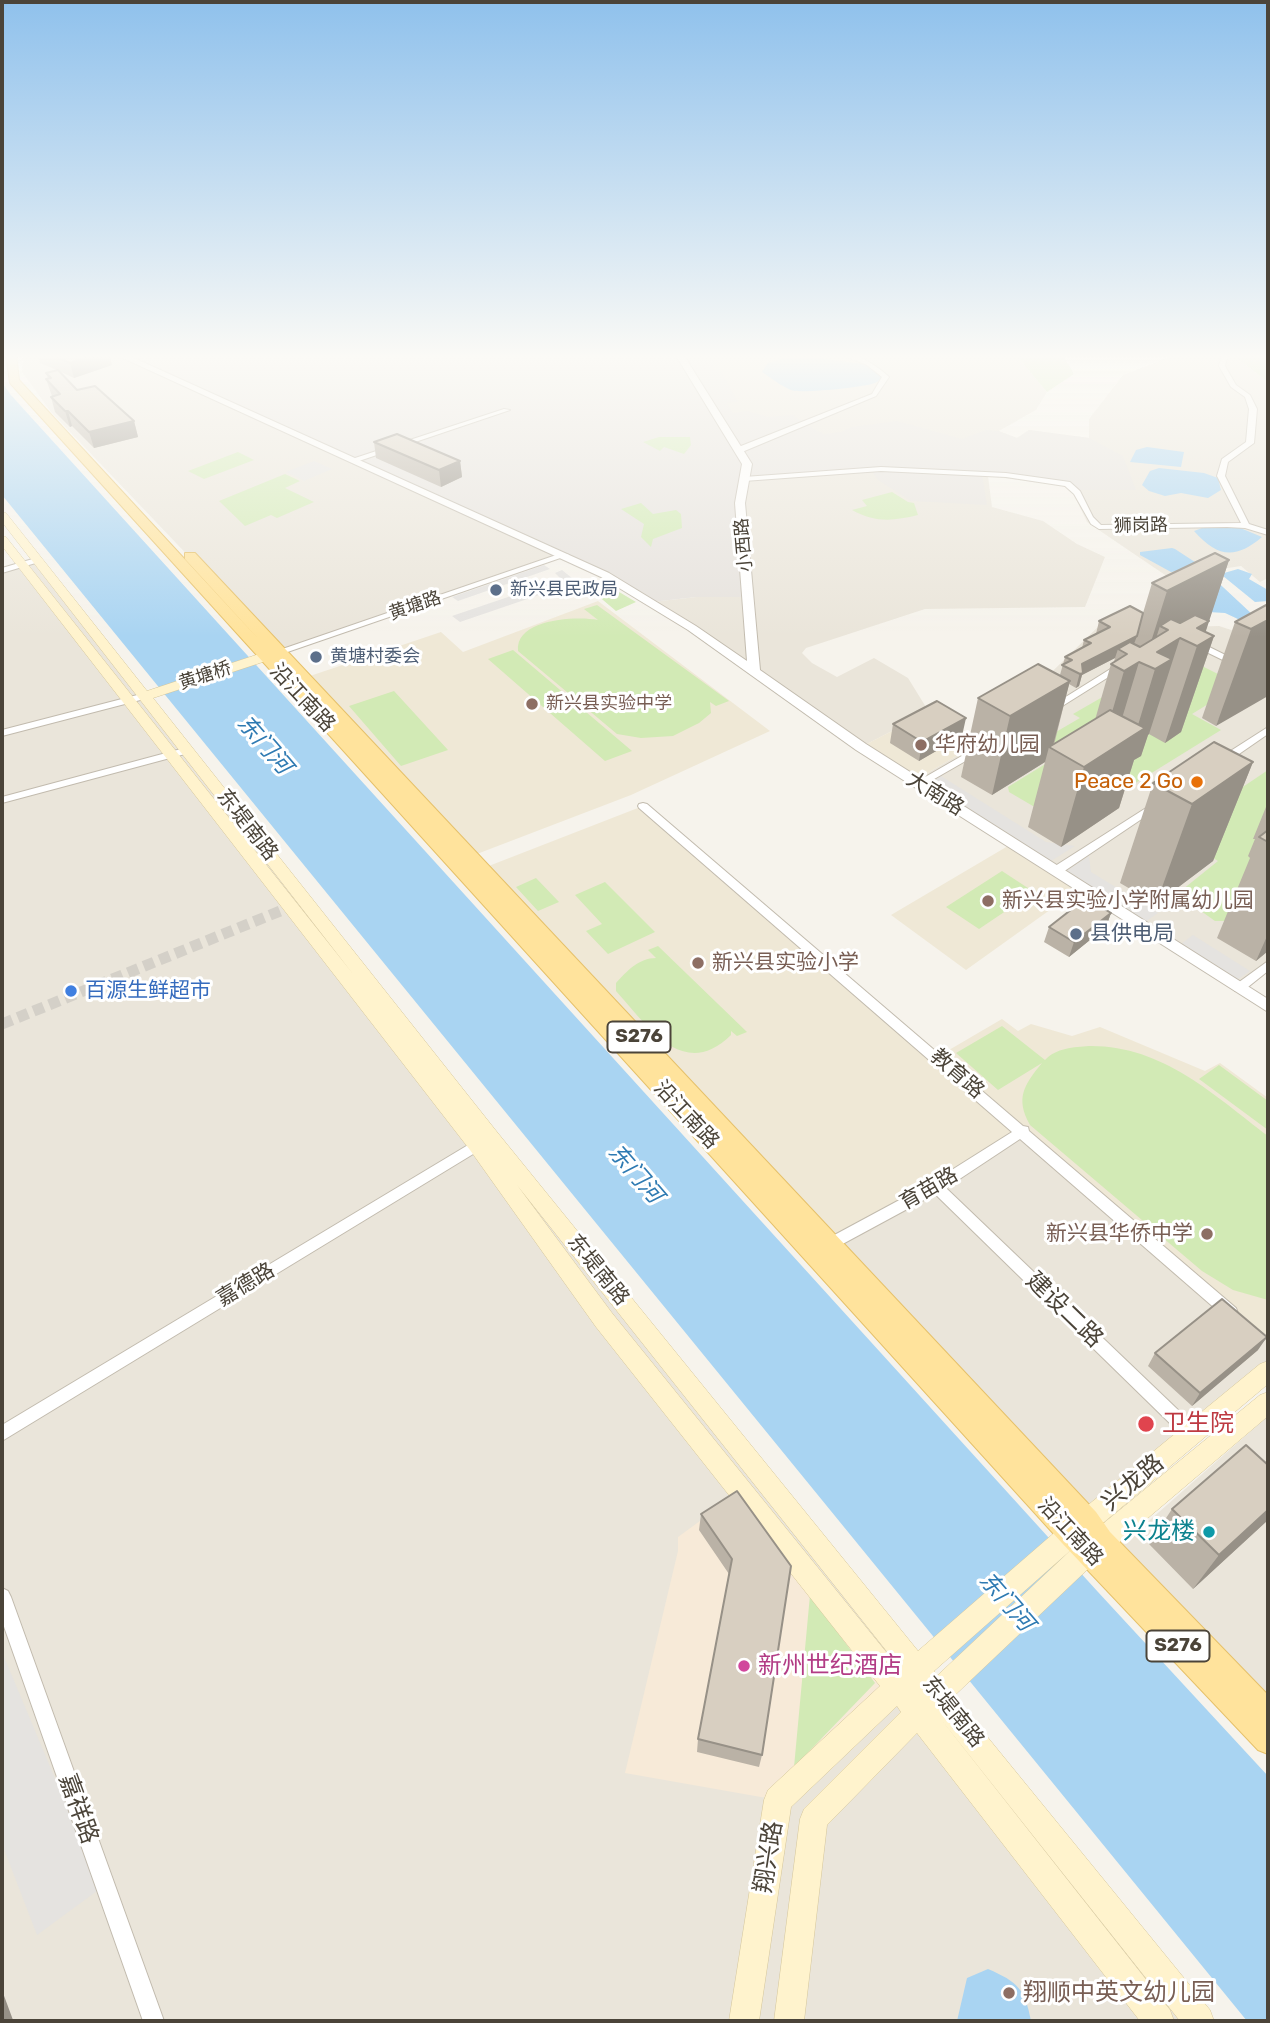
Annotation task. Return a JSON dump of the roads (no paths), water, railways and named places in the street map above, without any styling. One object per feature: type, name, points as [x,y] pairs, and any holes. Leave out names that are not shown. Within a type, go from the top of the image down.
[{"type":"main road","name":"沿江南路","points":[[77,448],[832,1243],[1082,1541],[1268,1716]]},
{"type":"main road","name":"沿江南路","points":[[84,448],[1082,1541],[1268,1740]]},
{"type":"main road","name":"东堤南路","points":[[2,515],[19,565]]},
{"type":"main road","name":"东堤南路","points":[[2,539],[19,565],[137,698],[484,1141],[918,1668],[928,1702],[1159,2021]]},
{"type":"main road","name":"黄塘桥","points":[[137,698],[272,654]]},
{"type":"main road","name":"东堤南路","points":[[484,1141],[604,1320],[897,1687],[928,1702],[1199,2021]]},
{"type":"main road","name":"兴龙路","points":[[1082,1541],[1192,1434],[1268,1371]]},
{"type":"main road","name":"兴龙路","points":[[1082,1541],[1210,1458],[1268,1402]]},
{"type":"main road","name":"翔兴路","points":[[744,2021],[778,1800],[918,1668],[1082,1541]]},
{"type":"main road","name":"翔兴路","points":[[789,2021],[814,1819],[1082,1541]]},
{"type":"street","name":"大南路","points":[[310,448],[553,559],[605,575]]},
{"type":"street","name":"大南路","points":[[327,448],[565,555],[652,602],[815,717],[1268,1006]]},
{"type":"street","points":[[353,460],[388,448]]},
{"type":"street","points":[[739,450],[743,448]]},
{"type":"street","points":[[1242,448],[1225,461],[1221,476],[1246,526]]},
{"type":"street","name":"小西路","points":[[739,450],[747,464],[740,503],[754,672]]},
{"type":"street","name":"狮岗路","points":[[744,479],[881,469],[1006,475],[1067,484],[1075,488],[1090,521],[1099,527],[1246,526],[1268,533]]},
{"type":"street","name":"黄塘路","points":[[272,654],[565,555]]},
{"type":"street","points":[[1182,636],[1268,679]]},
{"type":"street","points":[[1038,716],[1131,660]]},
{"type":"street","points":[[2,733],[137,698]]},
{"type":"street","points":[[1213,766],[1268,730]]},
{"type":"street","points":[[918,783],[991,743]]},
{"type":"street","points":[[2,800],[180,753]]},
{"type":"street","points":[[1056,871],[1169,796]]},
{"type":"street","name":"教育路","points":[[643,806],[1238,1319]]},
{"type":"street","points":[[1239,988],[1268,965]]},
{"type":"street","name":"育苗路","points":[[832,1243],[936,1187],[1023,1131]]},
{"type":"street","name":"嘉德路","points":[[2,1434],[484,1141]]},
{"type":"street","name":"建设二路","points":[[936,1187],[1192,1434]]},
{"type":"street","name":"嘉祥路","points":[[2,1597],[154,2021]]},
{"type":"water","name":"东门河","points":[[2,448],[59,448],[1268,1776],[1268,2021],[1247,2021],[2,495]]},
{"type":"water","points":[[1157,448],[1184,452],[1181,467],[1130,462],[1136,450]]},
{"type":"water","points":[[1159,468],[1204,473],[1218,478],[1221,490],[1208,498],[1181,493],[1165,496],[1149,491],[1142,485],[1150,471]]},
{"type":"water","points":[[1238,527],[1262,537],[1243,549],[1226,552],[1211,546],[1194,531],[1202,528]]},
{"type":"water","points":[[1172,548],[1201,566],[1171,572],[1140,555],[1140,552]]},
{"type":"water","points":[[1238,569],[1252,574],[1249,579],[1268,590],[1268,601],[1255,602],[1223,576],[1224,573]]},
{"type":"water","points":[[1209,574],[1253,615],[1240,620],[1225,613],[1208,612]]},
{"type":"water","points":[[988,1969],[1007,1978],[1023,1994],[1031,2021],[957,2021],[967,1978]]},
{"type":"tunnel","points":[[2,1024],[290,907]]},
{"type":"place","name":"新兴县民政局","points":[[496,590]]},
{"type":"place","name":"黄塘村委会","points":[[316,657]]},
{"type":"place","name":"新兴县实验中学","points":[[532,704]]},
{"type":"place","name":"华府幼儿园","points":[[921,745]]},
{"type":"place","name":"Peace 2 Go","points":[[1197,782]]},
{"type":"place","name":"新兴县实验小学附属幼儿园","points":[[988,901]]},
{"type":"place","name":"县供电局","points":[[1076,934]]},
{"type":"place","name":"新兴县实验小学","points":[[698,963]]},
{"type":"place","name":"百源生鲜超市","points":[[71,991]]},
{"type":"place","name":"新兴县华侨中学","points":[[1207,1234]]},
{"type":"place","name":"卫生院","points":[[1146,1424]]},
{"type":"place","name":"兴龙楼","points":[[1209,1532]]},
{"type":"place","name":"新州世纪酒店","points":[[744,1666]]},
{"type":"place","name":"翔顺中英文幼儿园","points":[[1009,1993]]}]
